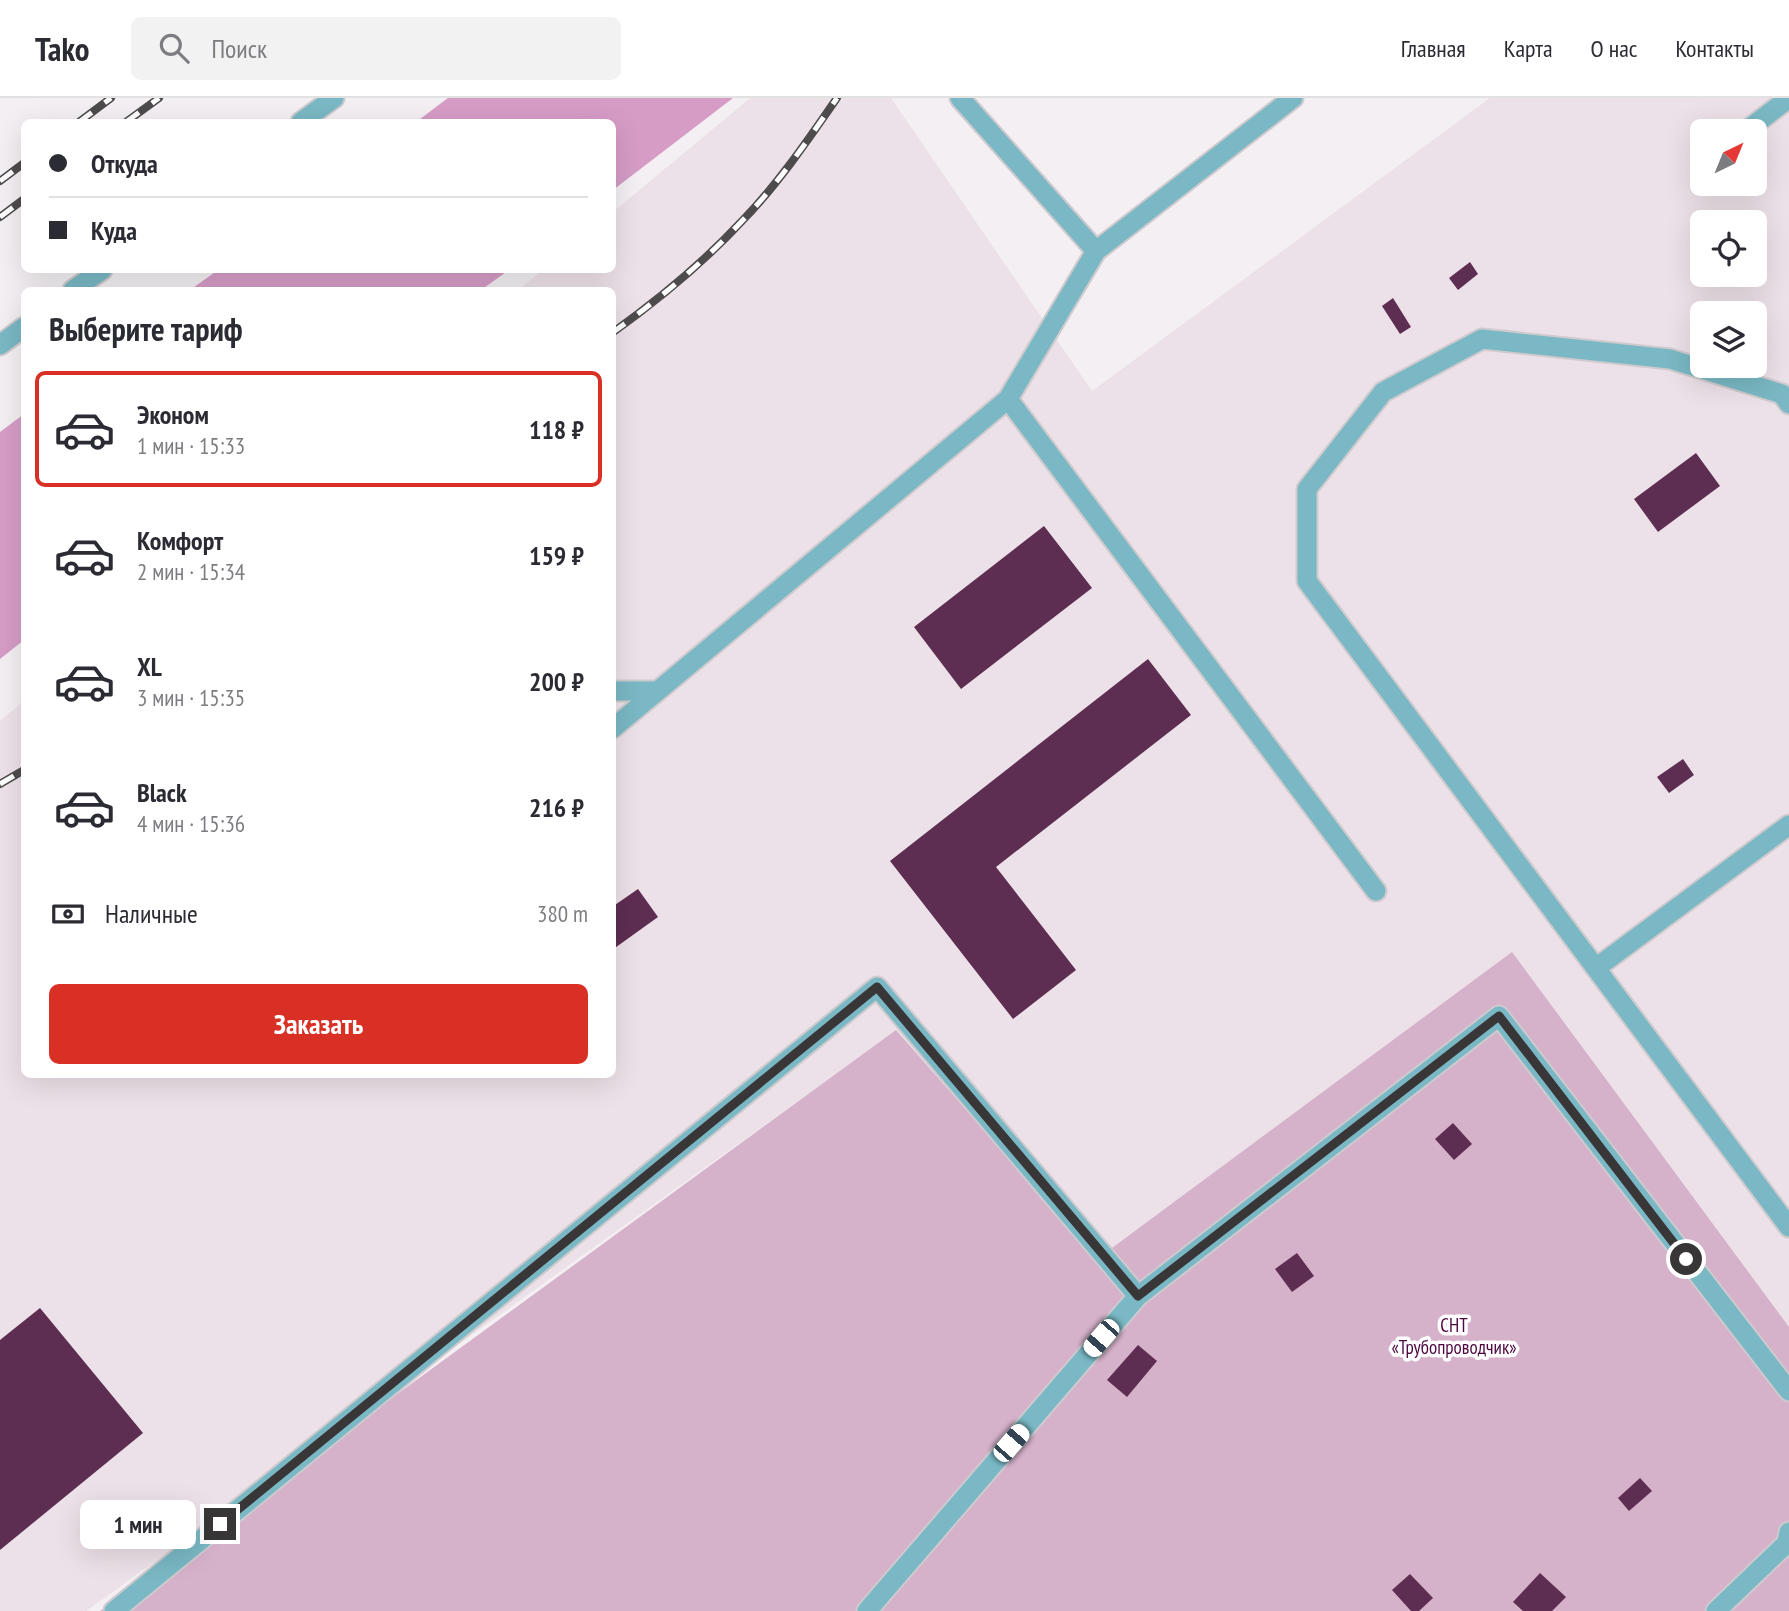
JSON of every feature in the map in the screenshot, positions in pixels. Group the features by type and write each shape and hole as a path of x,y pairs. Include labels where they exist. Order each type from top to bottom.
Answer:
{"street":[{"path":"305,119 334,98"},
{"path":"960,98 1096,251"},
{"path":"616,726 1008,400 1096,251 1293,98"},
{"path":"1762,119 1789,98"},
{"path":"78,287 98,273"},
{"path":"0,345 21,329"},
{"path":"1789,404 1782,394 1670,359 1482,339 1383,392 1307,489 1307,581 1789,1227"},
{"path":"1008,400 1376,891"},
{"path":"616,691 657,691"},
{"path":"1596,968 1789,825"},
{"path":"114,1611 877,987 1138,1296"},
{"path":"867,1611 1138,1296 1499,1016 1789,1391"},
{"path":"1716,1611 1787,1543 1789,1532"}],"shaded area":[{"path":"448,98 733,98 616,188 616,119 420,119"},
{"path":"750,98 891,98 1092,391 1490,98 1789,98 1789,1327 1512,953 1097,1259 896,1031 86,1611 0,1611 0,721 21,704 21,1078 616,1078 616,287 522,287 539,273 616,273 616,210"},
{"path":"214,273 505,273 485,287 194,287"},
{"path":"21,416 21,642 0,659 0,432"}],"green space":[{"name":"СНТ «Трубопроводчик»","path":"1512,952 1789,1327 1789,1611 100,1611 896,1030 1097,1259"}],"building":[{"path":"1470,262 1478,274 1458,290 1449,278"},
{"path":"1393,298 1411,327 1400,334 1382,306"},
{"path":"1696,453 1720,486 1658,532 1634,499"},
{"path":"1044,526 1092,588 961,689 914,627"},
{"path":"1148,659 1191,715 996,867 1076,970 1013,1019 890,861"},
{"path":"1683,759 1694,775 1669,793 1657,777"},
{"path":"638,889 658,917 616,947 616,904"},
{"path":"1453,1123 1472,1144 1454,1160 1435,1139"},
{"path":"1297,1253 1314,1276 1292,1292 1275,1269"},
{"path":"40,1308 143,1433 0,1550 0,1340"},
{"path":"1138,1345 1157,1361 1127,1397 1107,1380"},
{"path":"1640,1478 1652,1491 1629,1511 1618,1498"},
{"path":"1540,1573 1566,1597 1552,1611 1523,1611 1513,1602"},
{"path":"1410,1574 1433,1598 1419,1611 1411,1611 1392,1590"}],"railway":[{"path":"83,119 111,98"},
{"path":"130,119 159,98"},
{"path":"616,330 680,280 742,221 804,146 837,98"},
{"path":"0,181 21,165"},
{"path":"0,217 21,201"},
{"path":"0,784 21,772"}],"route":[{"path":"220,1524 877,987 1138,1296 1499,1016 1686,1259"}]}
